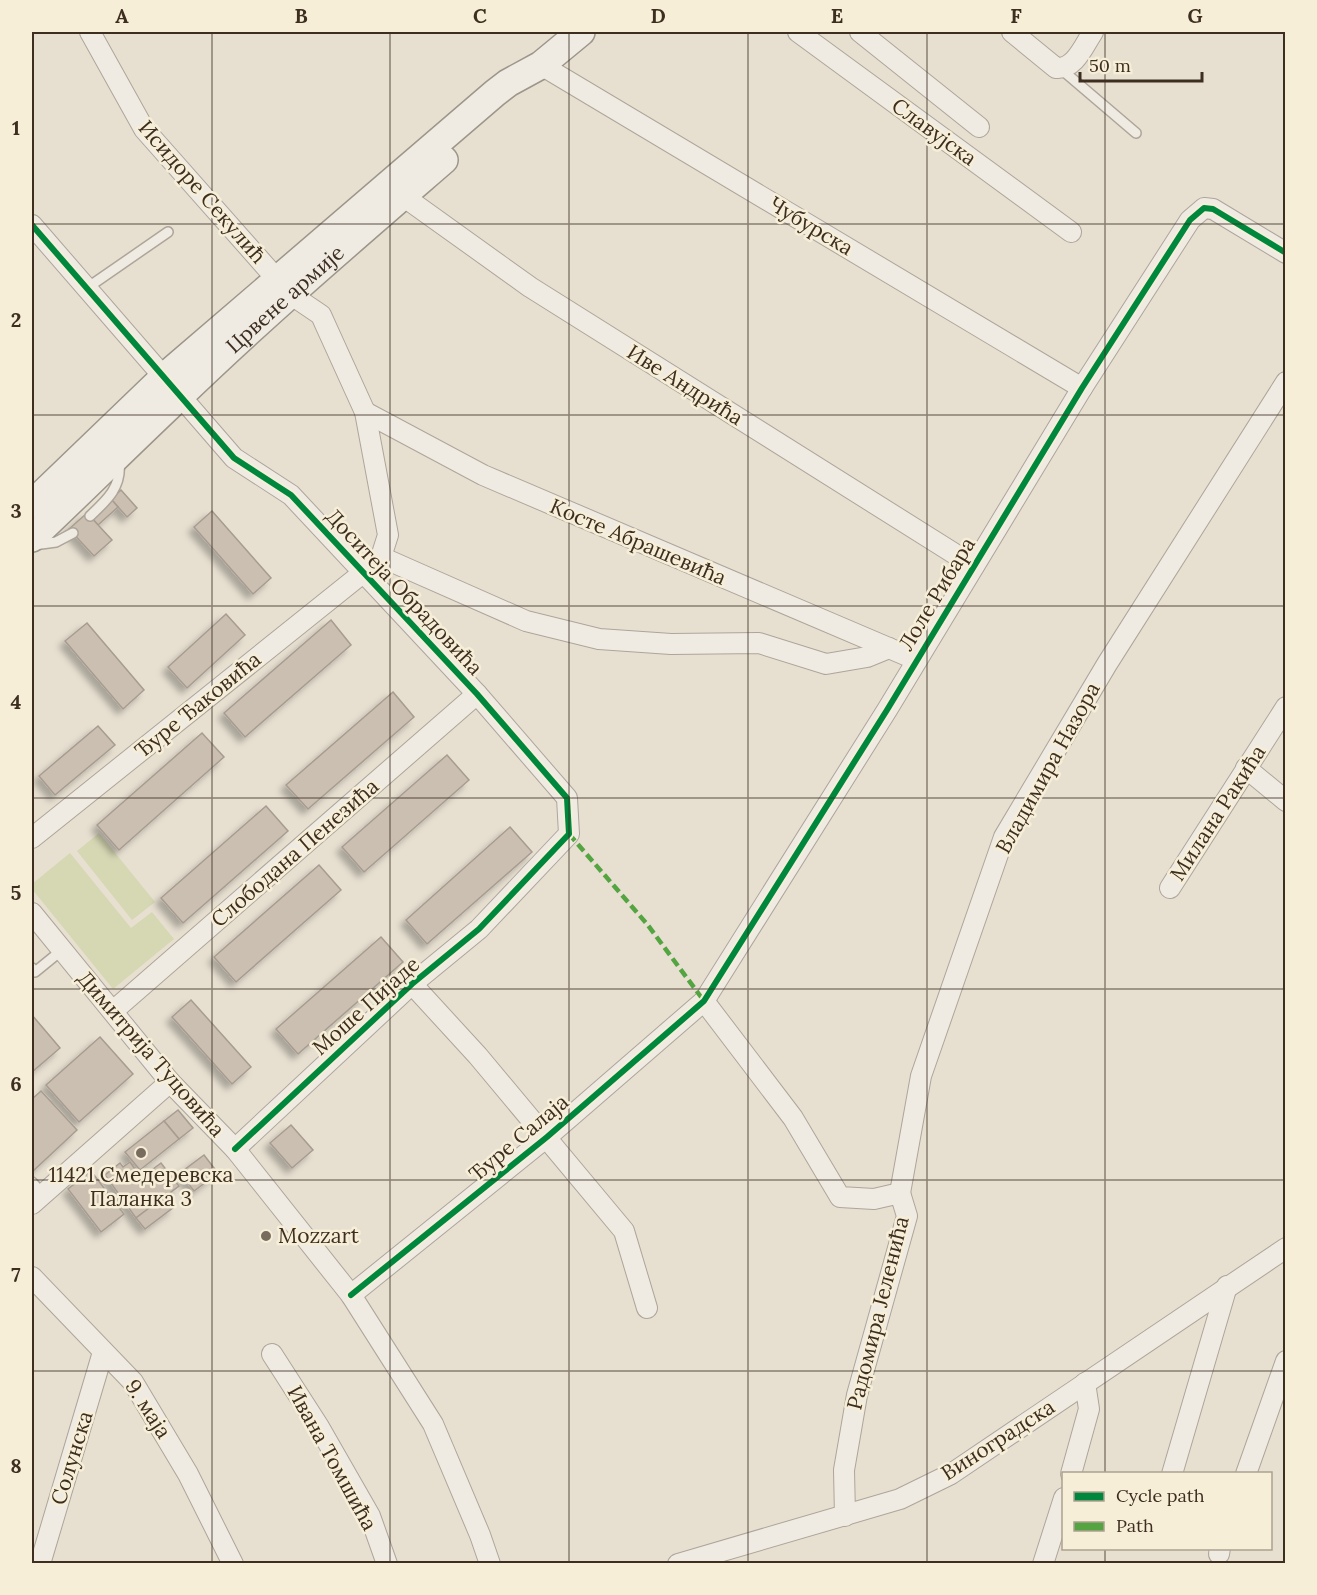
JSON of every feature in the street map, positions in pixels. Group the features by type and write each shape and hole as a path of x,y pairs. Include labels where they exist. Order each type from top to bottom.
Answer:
{"main road":[{"name":"Црвене армије","path":"32,504 172,387 495,93 541,65 581,32"},
{"name":"Црвене армије","path":"284,286 403,196 508,106 520,94 541,65"},
{"name":"Црвене армије","path":"32,538 118,458 172,387"}],"street":[{"name":"Исидоре Секулић","path":"90,32 144,129 284,286"},
{"name":"Славујска","path":"798,32 1071,232"},
{"path":"860,32 979,127"},
{"path":"1012,32 1058,68 1071,65 1093,32"},
{"name":"Чубурска","path":"541,65 1082,388"},
{"name":"Иве Андрића","path":"403,196 530,287 974,566"},
{"name":"Лоле Рибара","path":"704,1001 917,660 1082,388 1190,220 1204,208 1213,208 1286,254"},
{"name":"Доситеја Обрадовића","path":"33,229 234,458 291,495 477,694 567,798 569,834"},
{"path":"284,286 321,315 365,412 388,535 381,557 364,572"},
{"name":"Владимира Назора","path":"900,1194 921,1076 1004,837 1114,654 1286,382"},
{"name":"Косте Абрашевића","path":"365,412 483,475 917,660"},
{"name":"Доситеја Обрадовића","path":"381,557 526,621 599,639 671,644 759,643 826,664 867,657 889,648"},
{"name":"Ђуре Ђаковића","path":"32,838 364,572"},
{"name":"Слободана Пенезића","path":"113,1011 477,694"},
{"name":"Милана Ракића","path":"1170,888 1286,707"},
{"path":"1246,768 1286,801"},
{"name":"Моше Пијаде","path":"235,1149 412,984 479,929 569,834"},
{"name":"Димитрија Туцовића","path":"32,913 171,1082 235,1149 351,1295 433,1424 490,1563"},
{"path":"412,984 478,1056 624,1231 647,1308"},
{"name":"Радомира Јеленића","path":"704,1001 793,1118 840,1197 874,1199 900,1194 907,1216 857,1395 844,1470 845,1516"},
{"name":"Ђуре Салаја","path":"351,1295 547,1137 704,1001"},
{"path":"35,1194 171,1082"},
{"name":"Виноградска","path":"678,1563 900,1499 951,1474 1286,1248"},
{"name":"9. маја","path":"32,1276 133,1382 188,1474 233,1563"},
{"path":"1172,1472 1227,1286"},
{"name":"Солунска","path":"40,1563 104,1352"},
{"name":"Ивана Томшића","path":"272,1354 319,1427 370,1516 387,1563"},
{"path":"1246,1472 1286,1361"},
{"path":"1071,1472 1089,1409 1085,1383"},
{"path":"1043,1563 1062,1504"}],"lane":[{"path":"1058,68 1136,133"},
{"path":"87,288 168,232"},
{"path":"90,516 114,492 118,478 118,458"},
{"path":"32,544 56,542 73,533"},
{"path":"32,969 35,972 62,950"}],"green space":[{"path":"99,833 155,902 132,920 77,851"},
{"path":"70,853 131,928 152,912 174,939 113,989 32,889 32,884"}],"building":[{"path":"121,490 137,508 127,517 111,499"},
{"path":"111,499 118,507 98,525 91,517"},
{"path":"212,511 271,578 253,594 194,527"},
{"path":"87,513 112,540 94,556 69,529"},
{"path":"226,614 245,635 187,688 168,667"},
{"path":"331,620 351,645 245,737 224,713"},
{"path":"87,623 144,690 123,709 65,641"},
{"path":"393,692 414,717 308,809 286,785"},
{"path":"98,726 115,745 55,795 39,776"},
{"path":"202,733 224,757 119,850 97,825"},
{"path":"447,755 469,780 364,872 342,847"},
{"path":"266,806 288,831 183,923 161,898"},
{"path":"510,827 532,852 427,944 406,920"},
{"path":"319,865 341,890 236,982 214,957"},
{"path":"381,937 403,962 298,1054 276,1029"},
{"path":"191,1000 251,1067 232,1084 172,1017"},
{"path":"32,1015 60,1048 32,1072"},
{"path":"100,1037 133,1074 79,1122 46,1085"},
{"path":"41,1091 77,1130 32,1172 32,1099"},
{"path":"178,1110 193,1128 179,1139 164,1121"},
{"path":"164,1121 179,1139 140,1170 125,1152"},
{"path":"291,1125 313,1150 292,1168 270,1143"},
{"path":"204,1155 218,1173 194,1191 180,1173"},
{"path":"130,1162 141,1178 161,1163 179,1186 136,1218 105,1175 120,1163 123,1167"},
{"path":"91,1171 124,1214 101,1232 68,1189"},
{"path":"165,1196 174,1207 145,1229 136,1218"}],"marked path":[{"path":"569,834 647,924 704,1001"}],"cycle path":[{"path":"351,1295 547,1137 704,1001 887,710 1082,388 1190,220 1204,208 1213,209 1286,253"},
{"path":"32,225 234,458 291,495 477,694 567,798 569,834 479,929 412,984 235,1149"}],"place":[{"name":"11421 Смедеревска Паланка 3","path":"141,1153"},
{"name":"Mozzart","path":"266,1236"}]}
